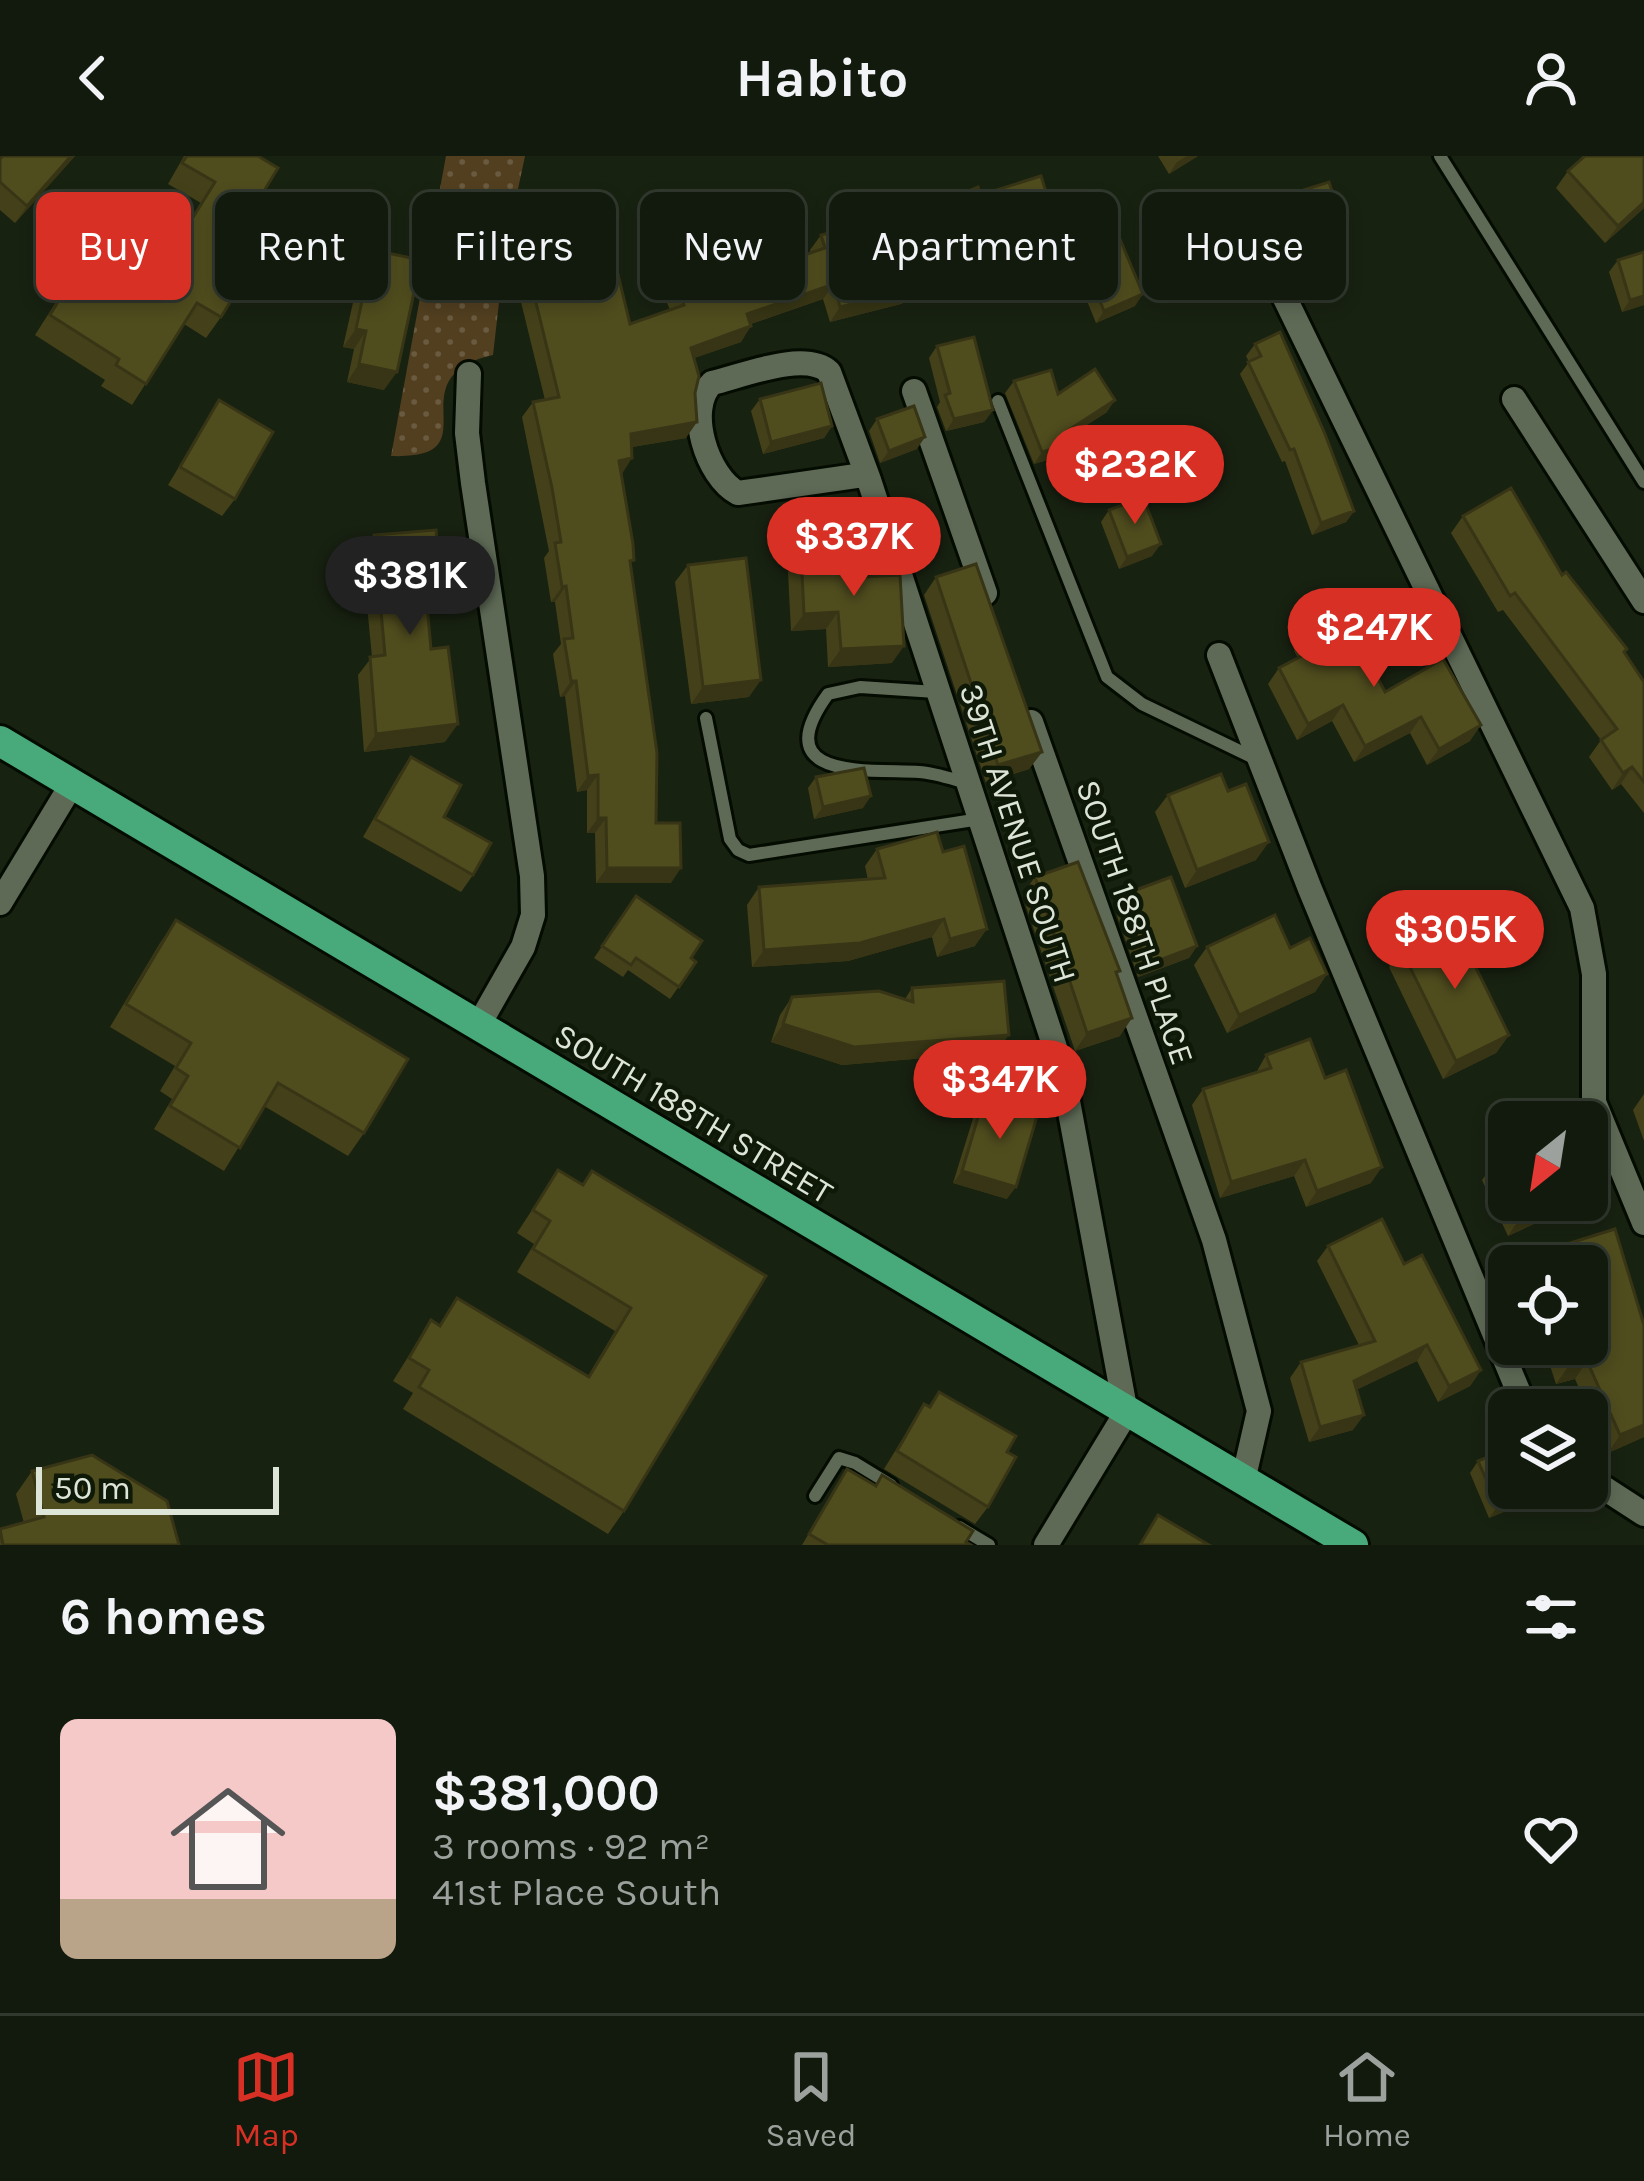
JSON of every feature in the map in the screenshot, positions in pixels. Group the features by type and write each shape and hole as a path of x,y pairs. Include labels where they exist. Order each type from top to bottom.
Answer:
{"main road":[{"name":"SOUTH 188TH STREET","path":"0,740 1353,1545"}],"street":[{"path":"1286,300 1582,908 1594,974 1594,1102 1644,1223"},
{"name":"39TH AVENUE SOUTH","path":"868,480 863,476 738,493 727,487 708,461 700,400 704,391 712,383 794,363 822,365 829,372 868,480 1062,1069 1126,1413"},
{"path":"469,374 467,433 532,876 533,915 516,961 478,1026"},
{"path":"914,392 993,615"},
{"path":"1514,399 1644,601"},
{"path":"1219,655 1517,1389"},
{"name":"SOUTH 188TH PLACE","path":"1024,704 1214,1240 1259,1411 1243,1481"},
{"path":"0,903 73,784"},
{"path":"1046,1545 1126,1413"},
{"path":"1608,1491 1644,1514"}],"lane":[{"path":"1440,156 1644,482"},
{"path":"998,401 1107,677 1142,704 1261,762"},
{"path":"938,692 860,687 828,694 813,716 808,738 816,754 841,770 922,772 968,784"},
{"path":"706,718 730,839 749,856 980,818"},
{"path":"815,1496 839,1458 913,1498"},
{"path":"951,1522 989,1545"}],"shaded area":[{"path":"446,156 525,156 517,192 439,192"},
{"path":"420,300 499,300 493,355 464,366 449,381 437,445 422,454 391,456"}],"building":[{"path":"71,156 27,206 0,182 0,159"},
{"path":"187,156 258,156 278,168 263,192 215,192 215,300 232,300 221,317 197,303 146,384 116,365 119,359 50,315 59,300 191,300 191,220 215,182 182,163"},
{"path":"1585,156 1644,156 1644,202 1618,226 1568,171"},
{"path":"1041,176 1046,192 990,192"},
{"path":"1329,182 1332,192 1297,192"},
{"path":"829,233 829,286 805,294 805,255 825,248 821,235"},
{"path":"1118,235 1142,294 1104,311 1100,300 1118,300"},
{"path":"1644,252 1644,296 1630,300 1618,260"},
{"path":"388,253 412,258 412,300 397,372 359,364 366,331 356,329 362,300 388,300"},
{"path":"616,266 630,324 684,305 682,300 788,300 747,314 751,326 691,348 699,376 697,422 631,434 632,458 619,461 657,753 656,823 680,823 681,868 607,868 606,818 598,818 598,775 588,776 576,681 571,681 564,639 573,638 555,543 561,542 533,402 559,397 535,300 616,300"},
{"path":"838,300 868,300 840,307"},
{"path":"1280,332 1354,511 1321,523 1294,449 1290,450 1248,362 1261,356 1255,344"},
{"path":"974,337 993,410 954,419 937,346"},
{"path":"1095,369 1115,400 1069,430 1072,443 1042,452 1014,381 1051,370 1058,394"},
{"path":"821,383 832,426 771,442 760,399"},
{"path":"219,400 273,432 235,499 180,467"},
{"path":"914,406 925,437 889,451 877,419"},
{"path":"1511,488 1562,575 1566,572 1627,649 1624,652 1644,682 1644,782 1632,767 1623,773 1601,740 1617,729 1515,593 1510,596 1463,516"},
{"path":"1143,497 1161,544 1127,557 1109,510"},
{"path":"436,530 442,592 426,594 431,649 448,647 458,724 376,734 370,657 385,655 374,535"},
{"path":"862,551 863,577 900,575 904,646 841,649 838,612 804,614 801,554"},
{"path":"746,558 761,680 703,687 688,565"},
{"path":"976,564 1042,752 998,765 936,577"},
{"path":"1344,614 1385,692 1443,659 1481,725 1439,749 1421,717 1365,746 1343,705 1308,724 1279,668 1313,650 1305,635"},
{"path":"411,757 461,785 444,817 491,843 473,875 375,819"},
{"path":"864,768 871,796 823,807 816,777"},
{"path":"1221,774 1228,791 1246,784 1269,842 1197,870 1168,795"},
{"path":"937,832 943,852 964,846 987,929 950,939 944,919 860,943 764,950 759,887 885,878 877,849"},
{"path":"1078,862 1120,971 1116,972 1132,1018 1087,1033 1035,877"},
{"path":"1171,877 1197,946 1147,965 1122,895"},
{"path":"636,896 702,941 691,958 696,962 679,987 636,958 631,965 602,946"},
{"path":"1275,915 1290,948 1310,938 1327,974 1239,1015 1207,947"},
{"path":"176,920 408,1059 364,1133 278,1083 240,1148 170,1106 188,1076 176,1068 191,1043 126,1004"},
{"path":"1454,923 1509,1035 1456,1061 1401,949"},
{"path":"1004,981 1009,1035 854,1047 783,1024 792,997 879,991 913,1002 912,988"},
{"path":"1310,1039 1325,1078 1346,1070 1382,1167 1317,1191 1305,1160 1231,1182 1203,1089 1271,1068 1266,1055"},
{"path":"984,1097 1038,1113 1016,1187 962,1171"},
{"path":"558,1170 583,1185 592,1171 766,1276 624,1511 419,1387 429,1370 409,1358 431,1320 440,1326 457,1298 589,1377 631,1308 533,1249 550,1221 533,1210"},
{"path":"1382,1219 1404,1264 1422,1255 1481,1370 1449,1386 1427,1345 1354,1381 1364,1415 1320,1427 1301,1362 1375,1341 1328,1246"},
{"path":"1615,1229 1644,1325 1644,1425 1620,1435 1608,1408 1608,1389 1599,1389 1589,1365 1608,1365 1608,1245 1564,1245"},
{"path":"939,1392 1016,1436 1007,1452 1016,1457 988,1507 897,1451 924,1404 930,1407"},
{"path":"92,1455 167,1501 179,1545 3,1545 0,1529 44,1517 32,1471"},
{"path":"1488,1457 1488,1484 1478,1461"},
{"path":"847,1469 876,1486 882,1475 973,1531 966,1542 971,1545 828,1545 809,1534"},
{"path":"1158,1515 1209,1545 1140,1545"}]}
